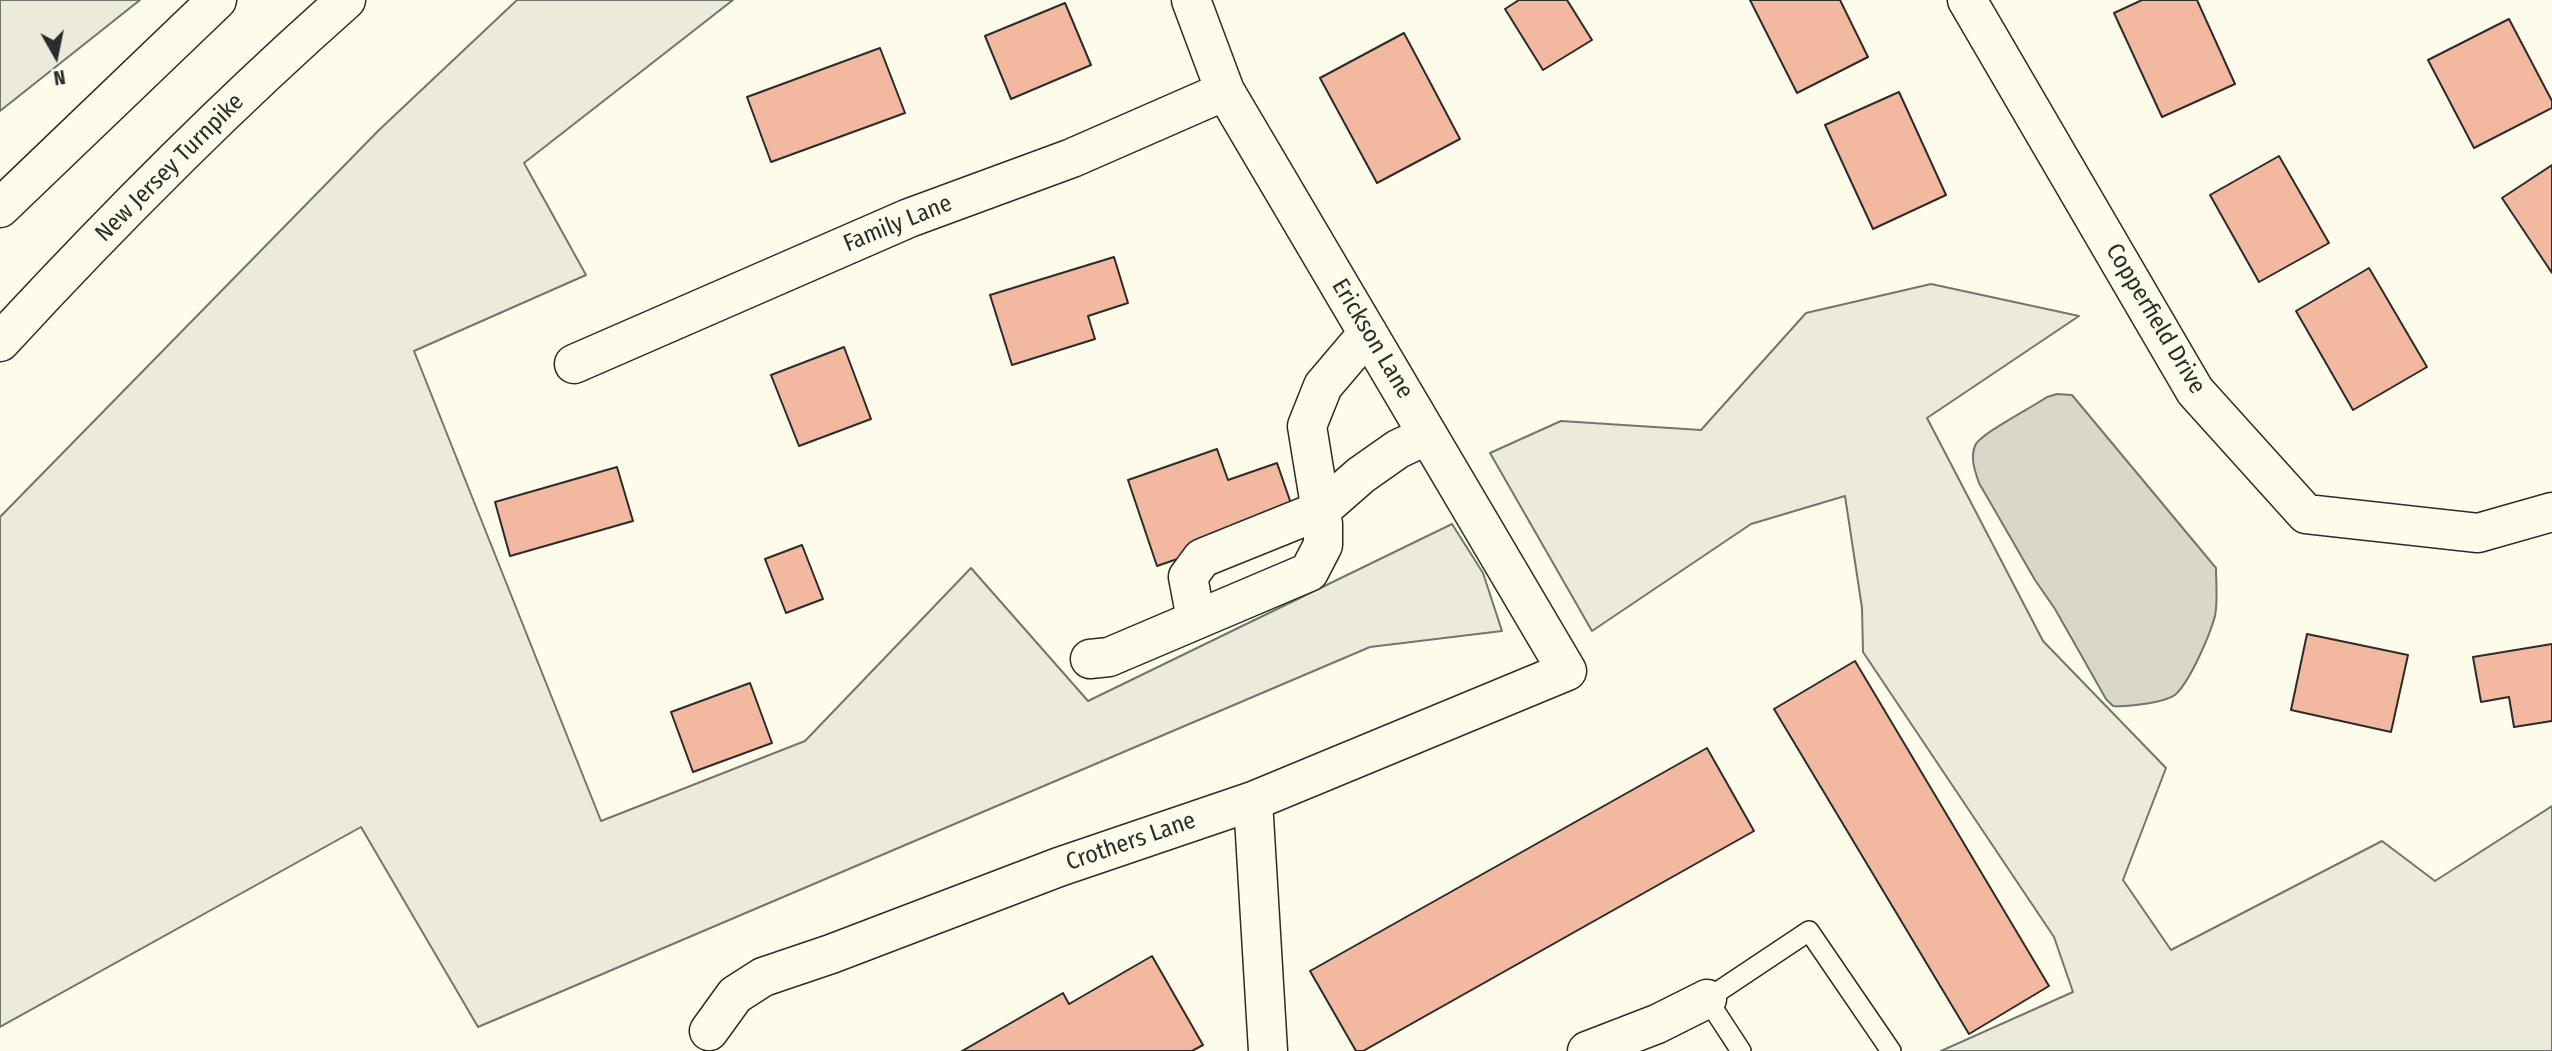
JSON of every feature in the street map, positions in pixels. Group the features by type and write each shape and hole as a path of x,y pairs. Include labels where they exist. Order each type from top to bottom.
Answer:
{"main road":[{"path":"0,208 217,0"},
{"name":"New Jersey Turnpike","path":"0,342 262,75 346,0"},
{"name":"Erickson Lane","path":"1191,0 1226,91 1567,671"},
{"name":"Copperfield Drive","path":"1966,0 2195,391 2306,514 2478,533 2552,512"},
{"name":"Family Lane","path":"574,364 909,218 1072,158 1226,91"},
{"path":"1090,659 1109,657 1309,572 1322,545 1321,510 1307,426 1323,386 1368,333"},
{"path":"1196,619 1188,577 1202,558 1321,510 1361,475 1398,449 1428,435"},
{"name":"Crothers Lane","path":"709,1031 735,995 764,977 1059,867 1252,801 1567,671"},
{"path":"1252,801 1268,1051"},
{"path":"1587,1051 1657,1024 1707,999"}],"lane":[{"path":"1741,1051 1707,999 1809,931 1891,1051"}],"shaded area":[{"path":"0,0 140,0 0,111"},
{"path":"517,0 733,0 524,163 586,275 414,351 601,821 805,741 971,568 1088,701 1452,524 1483,573 1502,631 1370,647 478,1027 361,827 0,1027 0,517 379,130"},
{"path":"1931,284 2079,316 1927,418 2043,641 2166,768 2123,880 2171,950 2382,841 2435,881 2552,806 2552,1051 1941,1051 2073,992 2054,937 1863,652 1862,608 1845,496 1751,524 1592,631 1490,453 1561,421 1701,430 1806,313"},
{"path":"2057,394 2072,395 2216,568 2216,610 2209,634 2181,688 2164,700 2113,706 2106,699 1979,483 1973,455 1979,441 2007,421 2047,397"}],"building":[{"path":"1519,0 1567,0 1592,40 1543,70 1505,9"},
{"path":"1750,0 1840,0 1868,57 1797,93"},
{"path":"2142,0 2197,0 2235,84 2162,117 2114,13"},
{"path":"1065,3 1091,65 1011,99 985,36"},
{"path":"2509,19 2552,101 2552,108 2474,148 2428,60"},
{"path":"1404,33 1460,139 1377,183 1320,78"},
{"path":"880,48 905,113 771,162 747,97"},
{"path":"1899,92 1946,195 1873,229 1825,125"},
{"path":"2279,156 2329,243 2259,282 2210,195"},
{"path":"2552,165 2552,273 2502,198"},
{"path":"1114,257 1128,303 1088,316 1095,339 1012,365 990,295"},
{"path":"2369,268 2427,367 2353,410 2296,311"},
{"path":"844,347 871,419 799,446 771,375"},
{"path":"1217,449 1228,480 1277,463 1296,518 1157,566 1128,480"},
{"path":"617,467 633,521 510,556 495,502"},
{"path":"802,545 823,599 786,613 765,559"},
{"path":"2307,634 2408,655 2391,732 2291,710"},
{"path":"2552,644 2552,721 2514,727 2509,697 2481,702 2473,657"},
{"path":"1855,661 2049,986 1969,1034 1774,709"},
{"path":"750,683 772,743 693,772 671,712"},
{"path":"1707,748 1754,831 1363,1051 1356,1051 1310,971"},
{"path":"1152,956 1203,1045 1192,1051 962,1051 1063,993 1069,1004"}]}
